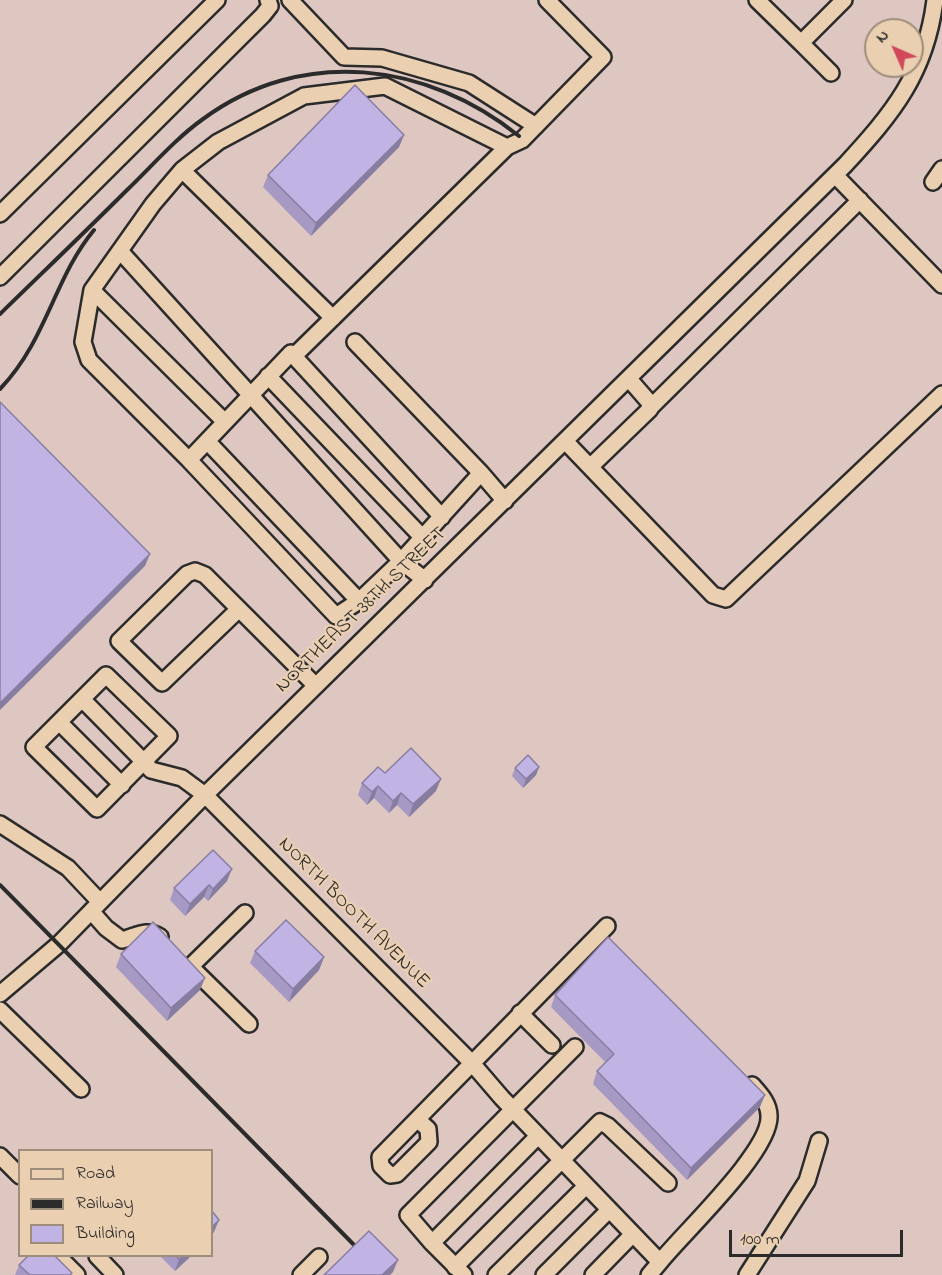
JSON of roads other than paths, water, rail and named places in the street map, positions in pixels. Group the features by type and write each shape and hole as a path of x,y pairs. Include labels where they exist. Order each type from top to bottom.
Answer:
{"street":[{"path":"0,214 217,0"},
{"path":"0,277 263,15 270,6 268,0"},
{"path":"290,0 344,57 382,58 469,83 536,126"},
{"path":"294,356 507,147 522,140 603,57 547,0"},
{"path":"758,0 831,74"},
{"path":"801,43 844,0"},
{"name":"NORTHEAST 38TH STREET","path":"0,994 59,944 205,795 840,170 886,121 911,82 932,22 934,0"},
{"path":"481,473 401,561 359,602 336,616 189,460 89,360 83,342 92,290 153,204 182,170 218,142 304,96 385,86 507,147"},
{"path":"182,170 333,318"},
{"path":"840,170 860,200 942,285"},
{"path":"590,467 860,200"},
{"path":"120,251 401,561 425,580"},
{"path":"92,290 225,422"},
{"path":"355,342 505,501"},
{"path":"189,460 291,353 442,517"},
{"path":"268,376 423,538"},
{"path":"629,379 650,402 651,408"},
{"path":"565,441 713,595 726,599 942,394"},
{"path":"207,441 359,602"},
{"path":"239,609 162,683 119,641 187,574 195,571 205,575 239,609 316,686"},
{"path":"106,675 169,736 97,809 34,747 82,699 106,675"},
{"name":"NORTH BOOTH AVENUE","path":"82,699 151,770 182,778 205,795 471,1062 512,1109 633,1234 655,1270"},
{"path":"59,722 122,785"},
{"path":"0,824 68,868 95,906 105,928 122,940 144,932 152,932 249,1024"},
{"path":"183,959 244,913"},
{"path":"418,1120 471,1062 607,926"},
{"path":"0,1010 81,1089"},
{"path":"520,1013 552,1044"},
{"path":"575,1047 408,1215 460,1271 561,1160 600,1122 608,1126 668,1183"},
{"path":"655,1270 739,1173 758,1149 768,1129 770,1118 767,1104 742,1075"},
{"path":"432,1243 538,1136"},
{"path":"747,1275 807,1181 819,1141"},
{"path":"0,1156 18,1174"},
{"path":"496,1275 586,1186"},
{"path":"544,1275 609,1210"},
{"path":"593,1275 633,1234"},
{"path":"59,1257 76,1275"},
{"path":"98,1257 116,1275"},
{"path":"301,1275 319,1257"}],"railway":[{"path":"0,314 183,135 203,119 241,96 281,80 322,73 364,72 405,79 445,92 483,111 519,136"},
{"path":"0,389 29,350 69,268 94,230"},
{"path":"0,885 358,1249"}]}
